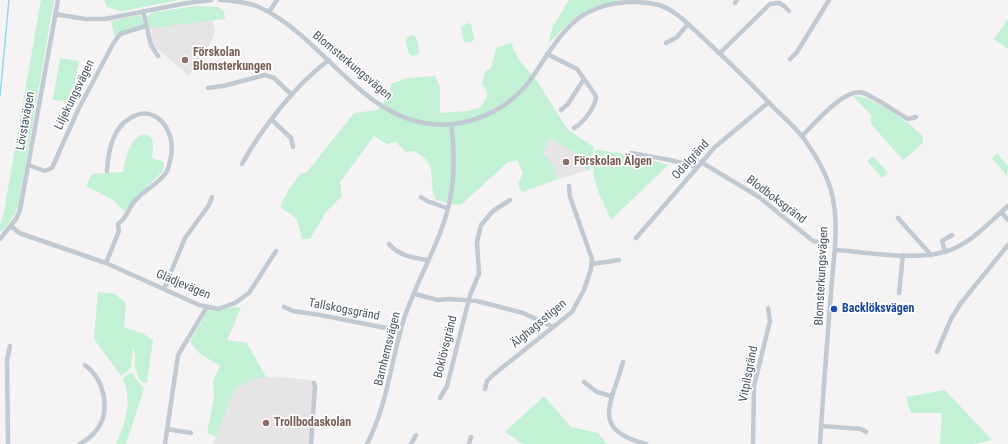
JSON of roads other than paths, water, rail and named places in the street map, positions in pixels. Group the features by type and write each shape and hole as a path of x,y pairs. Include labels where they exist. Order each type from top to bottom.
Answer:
{"street":[{"name":"Lövstavägen","path":"0,239 11,226 20,210 54,14 58,0"},
{"path":"54,14 99,19 143,12 187,2 210,0"},
{"name":"Blomsterkungsvägen","path":"220,0 258,6 269,12 279,18 380,104 419,121 430,124 451,124 476,119 489,114 512,101 530,81 547,54 566,30 592,10 612,4 633,1 662,3 720,53 802,136 816,157 830,186 836,215 835,250 820,444"},
{"path":"269,12 277,0"},
{"path":"790,59 797,52 829,0"},
{"path":"720,53 770,4 779,3 789,11"},
{"path":"143,12 151,46 158,56"},
{"path":"666,42 680,34 688,24"},
{"name":"Liljekungsvägen","path":"28,166 45,171 52,168 78,110 113,44 120,34 146,26"},
{"path":"547,54 577,69 593,90 596,98 581,124 574,128"},
{"path":"242,164 249,151 292,95 307,79 329,60"},
{"path":"208,88 223,86 263,75 274,78 292,95"},
{"path":"561,110 568,104 584,79"},
{"path":"802,136 842,98 854,92 864,93 908,120 916,118"},
{"name":"Odalgränd","path":"636,238 715,147 769,102"},
{"path":"106,263 119,231 118,224 124,220 134,202 166,173 170,163 172,138 161,119 144,114 129,118 118,130 111,144 108,153 107,170"},
{"path":"272,120 291,138 293,147"},
{"name":"Barnhemsvägen","path":"367,444 379,419 386,397 401,331 447,208 453,175 451,124"},
{"path":"631,153 670,160 697,167"},
{"name":"Blodboksgränd","path":"701,162 759,197 812,241 818,242"},
{"name":"Älghagsstigen","path":"485,389 487,381 493,375 565,318 577,305 584,290 592,264 587,241 570,197 569,186"},
{"path":"164,289 185,238 209,205 212,197"},
{"path":"421,197 427,201 447,208"},
{"name":"Boklövsgränd","path":"440,398 447,386 469,299 479,274 477,242 481,225 493,211 510,200"},
{"path":"835,250 903,255 931,255 945,252 962,244 1008,206"},
{"path":"1001,212 1008,220"},
{"path":"898,218 931,255"},
{"name":"Glädjevägen","path":"11,226 19,233 106,263 207,308 226,307 241,300 249,292 276,251"},
{"path":"945,252 942,241 952,235"},
{"path":"389,244 394,250 401,253 428,260"},
{"path":"937,352 951,319 961,303 1008,245"},
{"path":"899,293 903,255"},
{"path":"592,264 619,260"},
{"path":"415,294 438,300 469,299 523,314 553,327"},
{"path":"166,444 178,355 207,308"},
{"name":"Tallskogsgränd","path":"284,308 293,311 320,314 401,331"},
{"name":"Vitpilsgränd","path":"753,444 753,400 770,321 768,308"},
{"path":"8,444 7,360 10,346"},
{"path":"623,362 611,396 609,409 610,424 615,432 622,436 646,444"},
{"path":"80,444 98,427 104,408 102,387 86,365"},
{"path":"584,382 597,392 611,396"},
{"path":"311,444 315,399 314,383"},
{"path":"821,426 862,429 866,432"},
{"path":"167,429 191,433"},
{"path":"411,444 416,435"},
{"path":"469,444 471,437"}],"waterway":[{"path":"0,96 9,0"}],"place":[{"name":"Förskolan Blomsterkungen","path":"185,60"},
{"name":"Förskolan Älgen","path":"566,162"},
{"name":"Backlöksvägen","path":"834,309"},
{"name":"Trollbodaskolan","path":"266,423"}]}
